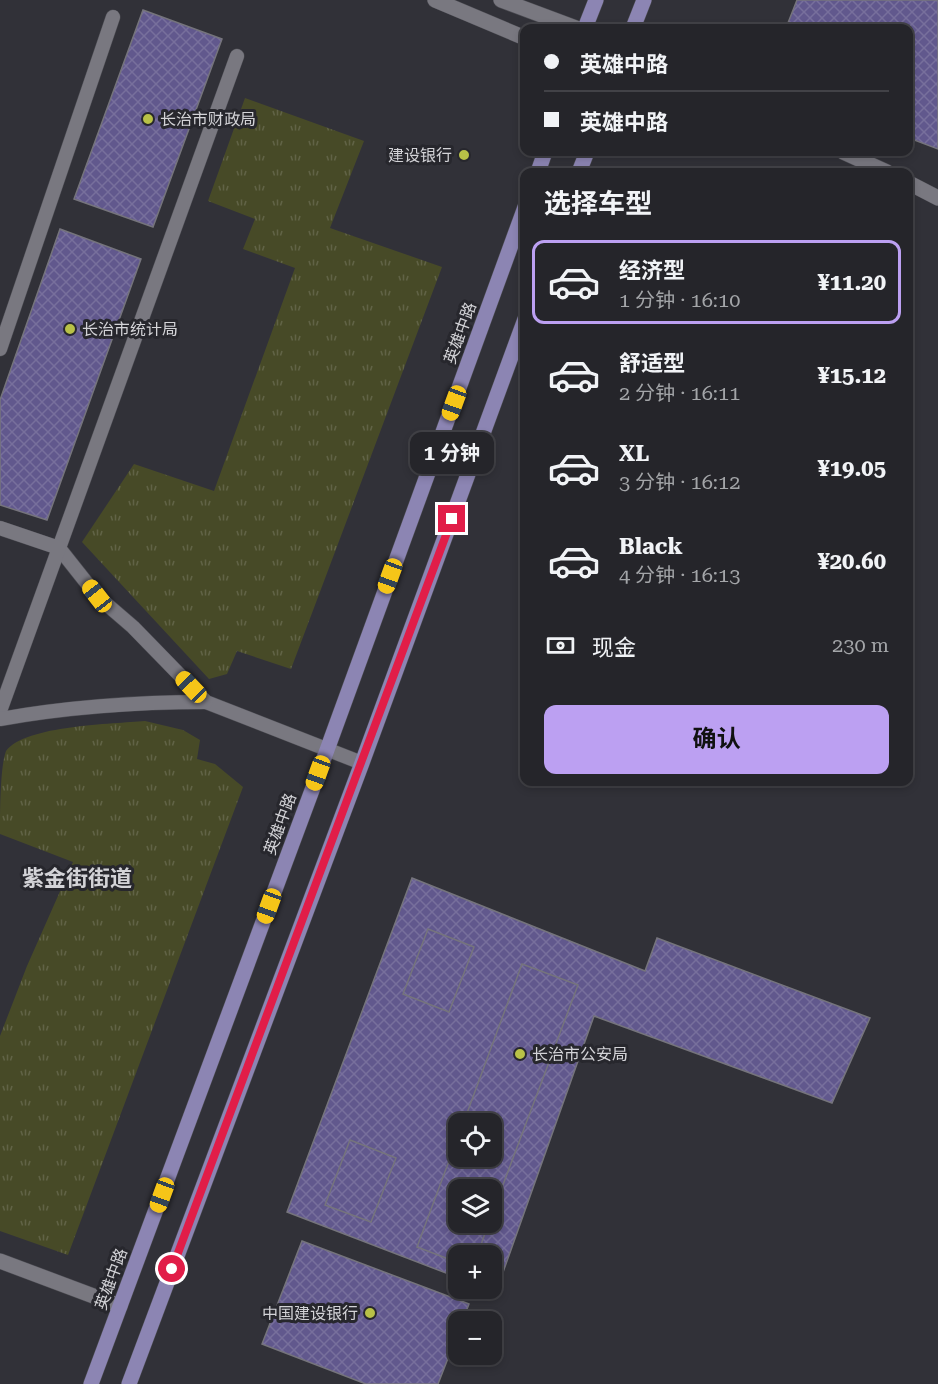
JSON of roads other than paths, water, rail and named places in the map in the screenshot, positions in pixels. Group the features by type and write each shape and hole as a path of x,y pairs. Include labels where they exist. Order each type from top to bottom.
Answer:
{"main road":[{"path":"587,24 596,0"},
{"path":"635,24 644,0"},
{"name":"英雄中路","path":"91,1384 327,750 520,221"},
{"path":"129,1384 520,334"}],"street":[{"path":"435,0 520,36"},
{"path":"501,0 565,24"},
{"path":"852,156 878,168"},
{"path":"913,185 938,198"},
{"path":"0,1261 120,1306"}],"lane":[{"path":"0,349 113,17"},
{"path":"0,711 237,56"},
{"path":"0,528 59,548 97,596 133,627 206,702"},
{"path":"0,719 45,711 146,702 206,702 362,763"}],"place":[{"name":"长治市财政局","path":"148,119"},
{"name":"建设银行","path":"464,155"},
{"name":"长治市统计局","path":"70,329"},
{"name":"长治市公安局","path":"520,1054"},
{"name":"中国建设银行","path":"370,1313"}],"district":[{"name":"紫金街街道","path":"77,878"}]}
